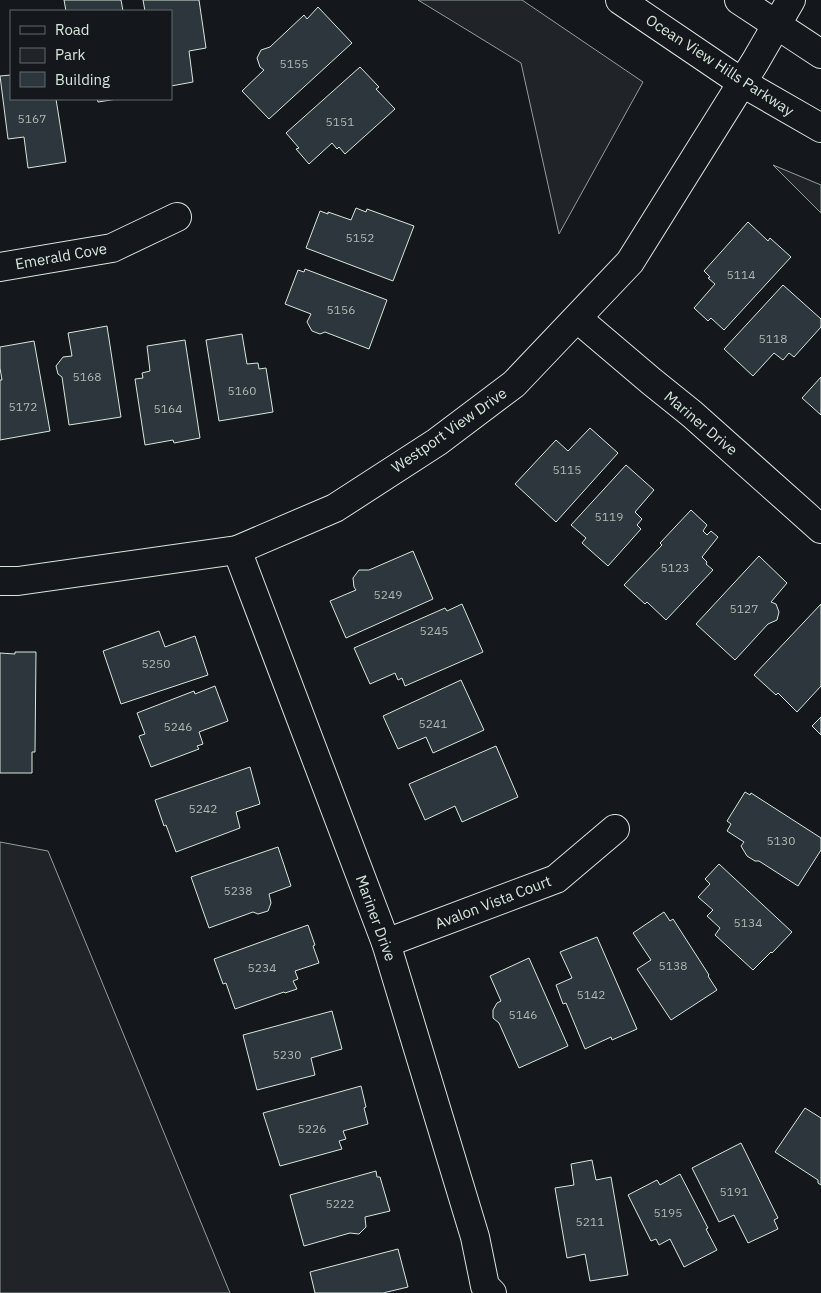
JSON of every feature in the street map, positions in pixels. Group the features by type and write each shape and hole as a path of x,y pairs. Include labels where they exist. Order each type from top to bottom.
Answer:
{"street":[{"name":"Ocean View Hills Parkway","path":"620,0 748,72 821,128"},
{"path":"740,0 821,54"},
{"name":"Westport View Drive","path":"0,581 18,581 237,550 335,508 437,442 514,384 630,262 778,25 791,0"},
{"name":"Emerald Cove","path":"0,267 112,248 177,218"},
{"name":"Mariner Drive","path":"578,318 692,414 821,529"},
{"name":"Mariner Drive","path":"237,550 386,942 476,1237 485,1286 492,1293"},
{"name":"Avalon Vista Court","path":"386,942 556,879 615,829"}],"green space":[{"path":"418,0 522,0 643,82 559,234 521,63"},
{"path":"773,165 821,185 821,213"},
{"path":"0,842 48,851 230,1293 0,1293"}],"building":[{"path":"64,0 121,0 123,10 66,10"},
{"path":"143,0 199,0 206,48 189,51 193,82 172,86 172,10 145,10"},
{"path":"318,7 352,43 269,119 242,91 264,70 260,67 257,58 261,50 270,47 304,15 307,19"},
{"path":"360,67 379,87 376,89 395,109 345,154 332,143 309,164 296,149 299,148 286,133"},
{"path":"10,75 10,100 56,100 66,162 28,168 24,137 8,139 0,76"},
{"path":"356,208 366,212 367,209 414,226 393,281 306,248 320,211 351,220"},
{"path":"748,222 768,241 770,238 791,257 724,330 711,318 708,321 694,308 715,284 704,271"},
{"path":"305,269 387,300 369,349 325,332 320,334 312,331 307,322 311,314 285,304 298,270 304,272"},
{"path":"783,285 821,319 821,327 794,357 789,353 783,360 774,353 753,376 724,349"},
{"path":"107,326 121,417 69,425 62,377 58,374 56,366 63,357 72,356 68,333"},
{"path":"242,334 247,364 258,363 259,369 266,368 273,412 219,421 206,340"},
{"path":"185,340 200,438 174,443 173,440 145,445 135,379 143,378 142,373 150,371 147,346"},
{"path":"34,341 50,431 0,440 0,380 2,380 0,347"},
{"path":"821,377 821,415 802,398"},
{"path":"590,428 618,453 556,522 515,484 556,440 568,451"},
{"path":"626,465 654,490 635,512 642,519 637,525 641,529 608,566 582,543 586,538 571,525"},
{"path":"691,510 707,525 703,531 707,535 711,531 718,537 702,557 713,570 666,620 647,602 645,604 624,585 662,545 660,543"},
{"path":"413,551 433,599 346,638 330,601 356,590 353,578 359,570 369,570"},
{"path":"759,556 787,583 771,602 776,604 779,612 777,620 768,624 735,660 696,624"},
{"path":"462,604 483,652 405,686 402,678 398,680 395,673 370,684 354,648 445,608 447,611"},
{"path":"821,604 821,686 797,712 778,693 776,695 754,675"},
{"path":"159,631 165,647 195,636 208,675 121,704 103,651"},
{"path":"15,652 36,652 35,752 32,752 32,773 0,773 0,653 15,654"},
{"path":"461,680 484,730 433,753 426,737 398,749 383,716"},
{"path":"215,686 228,721 199,732 203,744 197,746 199,749 151,767 139,736 145,734 137,713 194,691 195,694"},
{"path":"821,717 821,735 812,726"},
{"path":"496,746 518,797 462,822 455,806 425,820 409,784"},
{"path":"250,767 260,804 236,812 240,828 176,852 155,800"},
{"path":"745,792 750,795 751,793 821,838 821,850 798,886 759,861 755,861 747,856 741,846 744,842 727,831 731,824 727,821"},
{"path":"278,847 291,886 269,894 271,903 268,911 258,914 253,912 209,928 191,877"},
{"path":"719,864 792,932 753,970 715,935 720,928 707,916 713,910 698,897 710,884 705,879"},
{"path":"664,912 670,921 673,919 717,990 671,1020 637,969 651,960 633,933"},
{"path":"308,925 319,963 295,971 298,979 293,981 297,989 235,1009 226,983 223,984 214,959"},
{"path":"597,937 637,1029 612,1040 611,1037 585,1049 566,1003 563,1004 556,985 572,978 560,952"},
{"path":"529,958 568,1046 519,1068 499,1023 493,1018 493,1010 497,1003 501,1001 490,976"},
{"path":"332,1011 342,1049 311,1058 315,1075 257,1090 243,1035"},
{"path":"361,1086 368,1124 343,1131 346,1139 339,1141 342,1149 280,1166 263,1113"},
{"path":"805,1108 821,1118 821,1185 818,1183 818,1180 775,1152"},
{"path":"741,1143 778,1218 774,1220 778,1229 748,1243 734,1215 719,1222 692,1168"},
{"path":"592,1160 596,1180 611,1177 628,1275 590,1281 585,1254 567,1258 555,1188 574,1185 571,1164"},
{"path":"376,1171 377,1177 380,1177 390,1211 365,1217 366,1227 359,1234 350,1233 304,1246 290,1195"},
{"path":"680,1174 708,1228 706,1229 717,1250 684,1267 670,1239 659,1245 656,1239 651,1241 628,1195 657,1180 660,1185"},
{"path":"398,1249 408,1287 383,1293 315,1293 310,1272"}]}
